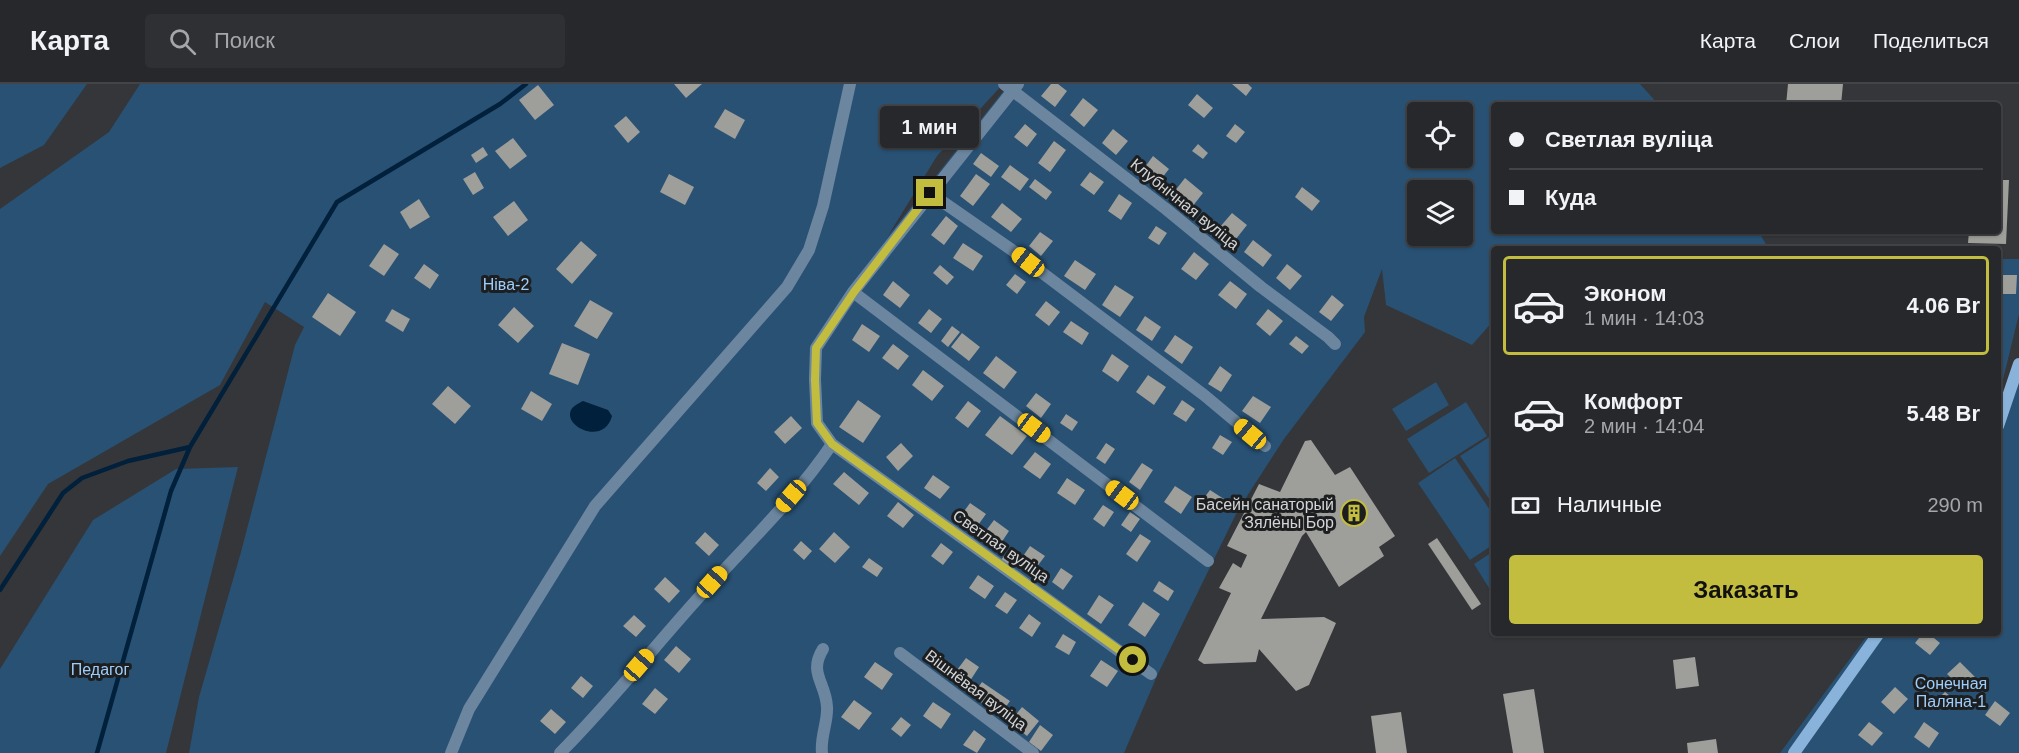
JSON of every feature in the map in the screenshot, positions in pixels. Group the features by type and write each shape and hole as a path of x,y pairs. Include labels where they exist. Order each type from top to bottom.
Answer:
{"street":[{"path":"451,753 470,709 595,506 787,287 809,250 850,84"},
{"path":"560,753 776,513 819,463 832,444 817,423 816,348 854,292 1012,86"},
{"name":"Клубнічная вуліца","path":"1012,86 1335,344"},
{"path":"930,193 1012,250 1204,395 1265,446"},
{"path":"854,292 1208,561"},
{"path":"2001,417 2019,364"},
{"name":"Светлая вуліца","path":"832,444 1151,674"},
{"path":"1794,753 1877,636"},
{"path":"822,753 821,742 828,707 816,667 823,649"},
{"name":"Вішнёвая вуліца","path":"900,653 1033,753"}],"green space":[{"path":"0,84 87,84 44,145 0,168"},
{"name":"Ніва-2","path":"140,84 1003,84 937,156 888,236 1009,84 1640,84 1656,102 1491,102 1491,234 1760,234 1767,246 1491,246 1491,323 1472,345 1386,305 1382,269 1364,317 1365,332 1284,439 1238,510 1157,676 1124,753 189,753 199,697 241,552 295,345 304,327 265,302 220,385 48,484 0,556 0,209 109,132"},
{"path":"2001,259 2019,259 2019,314 2001,388"},
{"name":"Сонечная Паляна-1","path":"2019,376 2019,753 1780,753 1867,636 2001,636 2001,433"},
{"path":"1436,382 1449,405 1406,431 1392,409"},
{"path":"1466,402 1487,436 1429,473 1407,439"},
{"path":"1491,436 1491,502 1460,456"},
{"path":"1455,458 1491,512 1491,546 1470,560 1418,483"},
{"name":"Педагог","path":"238,467 166,753 0,753 0,669 93,520 176,469"},
{"path":"1491,553 1491,591 1474,564"}],"shaded area":[{"path":"583,401 608,410 612,416 608,425 593,432 578,427 570,416 571,410"}],"building":[{"path":"674,84 702,84 686,98"},
{"path":"1051,84 1058,84 1067,91 1055,107 1041,96"},
{"path":"1232,84 1248,84 1252,88 1246,96"},
{"path":"1788,84 1843,84 1841,102 1786,102"},
{"path":"538,85 554,105 535,120 519,100"},
{"path":"1197,94 1213,108 1204,118 1188,105"},
{"path":"1083,98 1098,110 1084,127 1070,115"},
{"path":"725,109 745,120 735,139 714,127"},
{"path":"626,116 640,132 628,143 614,126"},
{"path":"1025,124 1037,134 1027,147 1014,137"},
{"path":"1235,124 1245,132 1236,143 1226,136"},
{"path":"1113,129 1128,141 1116,155 1102,143"},
{"path":"513,138 527,156 510,169 495,151"},
{"path":"1054,141 1066,150 1050,172 1038,163"},
{"path":"1198,144 1208,153 1203,159 1192,151"},
{"path":"483,147 488,155 476,163 471,155"},
{"path":"981,153 999,166 991,177 973,164"},
{"path":"1153,156 1169,169 1158,183 1142,171"},
{"path":"1010,165 1029,179 1020,191 1001,177"},
{"path":"475,172 484,188 473,195 463,179"},
{"path":"1090,172 1104,182 1094,195 1080,185"},
{"path":"669,174 694,187 685,205 660,192"},
{"path":"976,174 990,184 973,206 960,196"},
{"path":"1185,178 1203,193 1192,207 1174,192"},
{"path":"1035,179 1052,192 1046,200 1029,187"},
{"path":"2001,180 2009,180 2006,244 1968,243 1969,234 2001,234"},
{"path":"1302,187 1320,201 1312,211 1295,197"},
{"path":"1119,194 1132,203 1121,220 1108,211"},
{"path":"419,199 430,217 410,229 400,212"},
{"path":"514,201 528,220 508,236 493,217"},
{"path":"1002,203 1022,219 1011,232 991,217"},
{"path":"1232,213 1247,225 1236,239 1220,227"},
{"path":"946,216 958,226 944,245 931,235"},
{"path":"1156,226 1167,233 1159,245 1148,238"},
{"path":"1040,232 1053,241 1041,256 1029,246"},
{"path":"1253,240 1272,255 1263,267 1244,252"},
{"path":"581,241 597,255 572,284 556,269"},
{"path":"963,243 983,256 973,271 953,258"},
{"path":"384,244 399,254 384,276 369,266"},
{"path":"1194,252 1209,264 1196,280 1181,269"},
{"path":"1075,260 1096,274 1085,290 1064,276"},
{"path":"424,264 439,275 430,289 414,278"},
{"path":"1287,264 1302,276 1290,290 1276,278"},
{"path":"940,265 954,277 947,285 933,273"},
{"path":"1015,274 1026,282 1017,294 1006,285"},
{"path":"2001,275 2017,275 2016,294 2001,294"},
{"path":"893,281 910,295 900,308 883,295"},
{"path":"1230,281 1247,294 1236,309 1218,295"},
{"path":"1115,285 1134,297 1120,317 1102,305"},
{"path":"328,293 356,312 340,336 312,317"},
{"path":"1332,295 1344,305 1331,321 1319,312"},
{"path":"590,300 613,313 597,339 574,326"},
{"path":"1046,301 1060,312 1049,326 1035,315"},
{"path":"514,307 534,326 518,343 498,325"},
{"path":"392,309 410,319 403,332 385,321"},
{"path":"929,309 942,319 931,333 918,323"},
{"path":"1268,309 1283,321 1270,336 1256,324"},
{"path":"1145,316 1161,327 1152,341 1136,330"},
{"path":"1071,321 1089,333 1082,345 1063,332"},
{"path":"862,324 880,336 869,352 852,340"},
{"path":"952,326 960,332 948,347 941,341"},
{"path":"962,333 980,347 969,361 951,347"},
{"path":"1175,335 1193,347 1182,364 1164,351"},
{"path":"1296,336 1309,346 1302,354 1289,344"},
{"path":"562,343 590,354 578,385 549,374"},
{"path":"893,344 909,356 898,370 882,358"},
{"path":"1112,354 1129,366 1118,382 1102,371"},
{"path":"996,356 1017,372 1004,389 983,373"},
{"path":"1220,366 1232,375 1221,392 1208,384"},
{"path":"923,370 944,386 932,401 912,385"},
{"path":"1148,375 1166,387 1154,405 1136,392"},
{"path":"448,386 471,406 455,424 432,404"},
{"path":"531,391 552,404 542,421 521,409"},
{"path":"1036,393 1051,404 1041,418 1026,406"},
{"path":"1253,396 1271,407 1260,423 1242,411"},
{"path":"858,400 881,416 863,443 839,427"},
{"path":"1182,400 1195,409 1186,422 1173,414"},
{"path":"968,401 981,411 968,428 955,418"},
{"path":"1066,414 1078,422 1072,431 1060,423"},
{"path":"791,416 802,428 785,444 774,432"},
{"path":"1000,416 1027,436 1012,455 985,435"},
{"path":"1220,435 1232,442 1223,455 1212,448"},
{"path":"1311,440 1335,475 1350,467 1395,536 1379,547 1384,556 1339,587 1306,532 1302,536 1261,619 1324,617 1336,623 1309,685 1296,691 1259,649 1256,662 1204,664 1198,660 1231,593 1219,588 1233,563 1241,568 1247,555 1227,546 1259,484 1280,492 1305,441"},
{"path":"901,443 913,456 898,471 886,457"},
{"path":"1106,443 1115,449 1105,464 1096,458"},
{"path":"1035,452 1051,464 1040,479 1023,467"},
{"path":"1142,463 1153,470 1140,490 1129,482"},
{"path":"770,468 779,477 766,491 757,483"},
{"path":"844,472 869,493 859,505 833,484"},
{"path":"933,475 950,487 940,499 924,488"},
{"path":"1067,478 1085,490 1075,505 1057,493"},
{"path":"1175,486 1192,497 1181,514 1164,502"},
{"path":"1210,490 1224,499 1218,507 1204,498"},
{"path":"898,502 914,515 903,528 887,516"},
{"path":"970,503 986,514 976,528 960,517"},
{"path":"1103,505 1114,512 1104,527 1093,519"},
{"path":"1130,512 1140,519 1131,532 1121,525"},
{"path":"994,520 1009,531 1001,543 985,532"},
{"path":"705,532 719,545 709,556 695,543"},
{"path":"834,532 850,547 835,563 819,549"},
{"path":"1140,534 1151,541 1137,562 1126,554"},
{"path":"1437,538 1481,604 1472,610 1428,544"},
{"path":"801,541 812,551 804,560 793,550"},
{"path":"941,543 953,552 943,565 931,556"},
{"path":"1030,546 1045,556 1033,572 1019,562"},
{"path":"1010,548 1020,555 1011,568 1001,560"},
{"path":"869,558 883,568 877,577 862,567"},
{"path":"1061,568 1073,576 1063,590 1052,582"},
{"path":"978,575 994,586 985,599 969,588"},
{"path":"665,577 680,591 669,603 654,589"},
{"path":"1159,581 1174,591 1168,601 1153,591"},
{"path":"1005,592 1017,600 1007,614 995,606"},
{"path":"1099,595 1114,605 1101,624 1087,614"},
{"path":"1143,602 1160,614 1145,637 1128,625"},
{"path":"1029,614 1041,623 1032,637 1019,628"},
{"path":"634,615 646,626 636,637 623,626"},
{"path":"1063,634 1076,642 1069,655 1055,647"},
{"path":"1921,636 1932,636 1940,643 1930,655 1915,643"},
{"path":"676,646 691,659 679,673 664,660"},
{"path":"1695,657 1699,686 1676,689 1673,660"},
{"path":"966,658 979,667 968,684 954,674"},
{"path":"1101,660 1118,671 1107,687 1090,676"},
{"path":"875,662 893,674 882,690 864,677"},
{"path":"1960,662 1975,677 1963,689 1947,674"},
{"path":"581,676 593,686 583,698 571,688"},
{"path":"982,682 1010,701 1000,715 972,696"},
{"path":"1895,687 1908,699 1894,714 1881,702"},
{"path":"655,688 668,699 655,714 642,704"},
{"path":"1534,689 1544,753 1513,753 1503,694"},
{"path":"1945,692 1960,704 1955,709 1941,696"},
{"path":"854,700 872,713 859,730 841,717"},
{"path":"1995,701 2010,713 2000,726 1985,715"},
{"path":"933,702 951,714 941,729 923,716"},
{"path":"1022,707 1039,721 1027,736 1010,722"},
{"path":"551,709 566,722 555,734 540,721"},
{"path":"1401,712 1407,753 1376,753 1371,716"},
{"path":"901,717 911,725 901,737 891,729"},
{"path":"1869,722 1883,733 1872,746 1858,735"},
{"path":"1924,722 1939,733 1929,748 1914,737"},
{"path":"1040,725 1053,735 1041,751 1029,742"},
{"path":"974,730 986,739 977,753 963,745"},
{"path":"1716,739 1718,753 1688,753 1687,743"}],"waterway":[{"path":"97,753 171,491 190,447 337,202 500,104 526,84"},
{"path":"0,590 63,493 82,478 128,461 190,447"}],"place":[{"name":"Басейн санаторый Зялёны Бор","path":"1354,513"}],"route":[{"path":"930,193 854,292 816,348 817,423 832,444 1133,660"}]}
